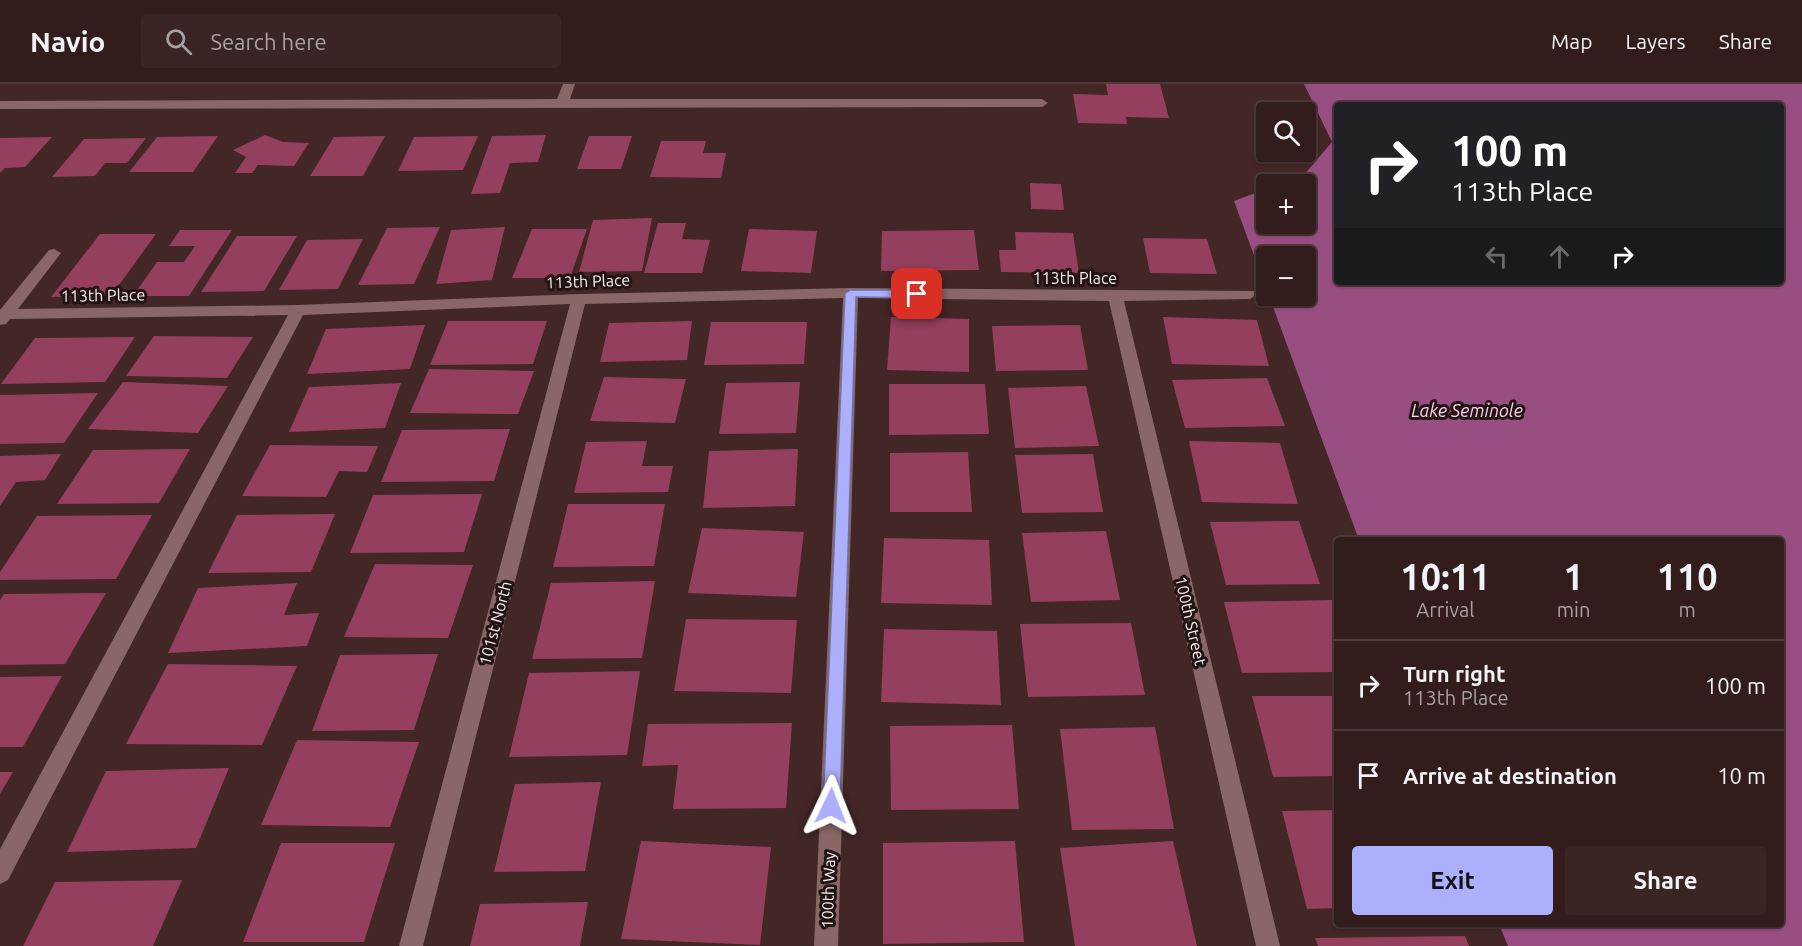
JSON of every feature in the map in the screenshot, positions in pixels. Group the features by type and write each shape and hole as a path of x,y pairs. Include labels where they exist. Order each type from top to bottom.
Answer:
{"street":[{"path":"562,103 569,84"},
{"path":"0,105 1042,104"},
{"name":"113th Place","path":"3,318 54,253"},
{"name":"113th Place","path":"3,318 579,299 850,293 1115,296 1250,294"},
{"name":"100th Way","path":"826,946 850,293"},
{"name":"100th Street","path":"1115,296 1268,946"},
{"name":"101st North","path":"411,946 579,299"},
{"path":"0,872 297,310"}],"water":[{"name":"Lake Seminole","path":"1304,84 1802,84 1802,946 1508,946 1500,927 1784,927 1784,537 1358,537 1273,306 1316,306 1316,246 1256,246 1256,261 1234,201 1256,193 1256,234 1316,234 1316,174 1305,174 1332,142 1316,109 1316,102 1313,102"}],"building":[{"path":"1106,84 1160,84 1169,118 1126,117 1127,124 1078,123 1073,94 1108,95"},
{"path":"265,135 283,142 309,143 294,166 258,165 252,173 235,173 246,157 233,150"},
{"path":"546,135 538,162 510,163 500,193 471,194 492,136"},
{"path":"218,136 193,172 129,172 157,137"},
{"path":"385,136 363,176 310,176 334,137"},
{"path":"478,136 463,170 398,171 414,137"},
{"path":"589,136 632,136 621,169 577,169"},
{"path":"52,137 25,167 5,168 0,173 0,138"},
{"path":"146,138 127,163 105,163 95,176 52,177 84,139"},
{"path":"661,141 706,141 703,153 726,153 721,178 650,177"},
{"path":"1030,183 1061,184 1064,210 1031,209"},
{"path":"652,218 642,271 579,272 593,220"},
{"path":"658,223 686,223 682,239 710,240 702,273 644,273"},
{"path":"440,227 414,284 358,285 387,228"},
{"path":"505,227 492,280 436,284 451,230"},
{"path":"532,229 587,229 570,278 512,278"},
{"path":"749,229 817,231 811,273 741,271"},
{"path":"180,230 232,230 189,296 133,296 157,262 184,262 195,246 169,246"},
{"path":"974,230 979,270 881,271 882,231"},
{"path":"1015,232 1073,233 1079,273 1001,272 999,250 1016,250"},
{"path":"100,234 156,234 111,296 51,297"},
{"path":"237,236 297,236 264,291 201,292"},
{"path":"1143,238 1207,239 1217,274 1150,273"},
{"path":"363,239 338,289 279,290 307,240"},
{"path":"891,317 969,319 969,372 887,370"},
{"path":"1163,317 1257,320 1269,366 1172,364"},
{"path":"448,321 547,321 533,364 430,365"},
{"path":"692,321 687,360 600,362 609,323"},
{"path":"711,322 807,322 804,364 704,365"},
{"path":"425,325 410,369 307,374 326,329"},
{"path":"1080,325 1088,370 996,371 992,326"},
{"path":"154,336 253,337 227,378 126,376"},
{"path":"135,337 105,382 1,384 35,338"},
{"path":"429,369 534,371 518,414 410,413"},
{"path":"604,377 686,379 675,423 590,421"},
{"path":"1267,378 1285,426 1185,428 1172,380"},
{"path":"123,382 228,386 198,433 88,429"},
{"path":"800,382 796,433 719,434 726,383"},
{"path":"401,383 385,428 289,432 309,387"},
{"path":"889,384 985,384 989,434 889,435"},
{"path":"1086,386 1099,446 1015,448 1008,388"},
{"path":"98,393 64,443 0,444 0,395"},
{"path":"510,429 494,481 381,482 402,430"},
{"path":"647,441 642,466 673,466 668,492 574,493 586,442"},
{"path":"1189,441 1280,443 1298,504 1202,502"},
{"path":"270,445 378,446 367,472 339,471 326,497 242,496"},
{"path":"190,449 159,503 57,504 93,450"},
{"path":"798,449 795,506 703,508 709,451"},
{"path":"968,452 972,512 890,512 890,453"},
{"path":"61,454 45,480 16,482 0,506 0,456"},
{"path":"1093,454 1103,512 1022,513 1015,455"},
{"path":"482,494 464,552 350,553 373,495"},
{"path":"568,504 665,504 654,566 553,567"},
{"path":"335,514 311,572 208,573 237,515"},
{"path":"152,515 116,579 0,580 0,572 37,516"},
{"path":"1299,521 1320,584 1226,585 1210,522"},
{"path":"702,528 804,532 796,597 688,593"},
{"path":"1106,531 1120,600 1031,602 1022,533"},
{"path":"884,538 989,540 992,605 881,603"},
{"path":"375,564 473,565 448,638 344,637"},
{"path":"655,581 642,658 532,659 551,583"},
{"path":"297,583 284,615 319,613 307,646 168,653 198,588"},
{"path":"106,593 65,664 0,665 0,600 4,594"},
{"path":"1333,600 1334,672 1242,673 1224,602"},
{"path":"686,619 797,620 791,693 674,691"},
{"path":"1131,623 1145,695 1028,697 1020,624"},
{"path":"884,629 997,631 1001,705 881,702"},
{"path":"438,654 414,730 312,731 340,655"},
{"path":"168,664 297,666 262,745 126,744"},
{"path":"640,671 627,755 509,757 529,673"},
{"path":"62,676 23,747 0,747 0,677"},
{"path":"1252,696 1334,696 1334,776 1273,777"},
{"path":"792,723 786,808 673,809 678,765 642,766 648,724"},
{"path":"1012,725 1019,809 891,810 890,726"},
{"path":"1155,727 1174,829 1072,830 1060,729"},
{"path":"297,740 419,742 390,827 261,825"},
{"path":"229,768 196,848 67,852 106,771"},
{"path":"0,772 13,772 0,794"},
{"path":"601,782 585,871 494,872 515,784"},
{"path":"1334,810 1334,908 1307,909 1282,811"},
{"path":"641,841 771,847 760,945 621,939"},
{"path":"1015,841 1024,942 883,944 883,843"},
{"path":"1173,841 1197,946 1075,946 1060,848"},
{"path":"281,843 395,843 364,942 243,942"},
{"path":"182,880 153,946 23,946 55,882"},
{"path":"588,902 580,946 470,946 480,904"},
{"path":"1465,936 1469,946 1318,946 1315,938"}],"route":[{"path":"831,806 850,293 917,294"}]}
